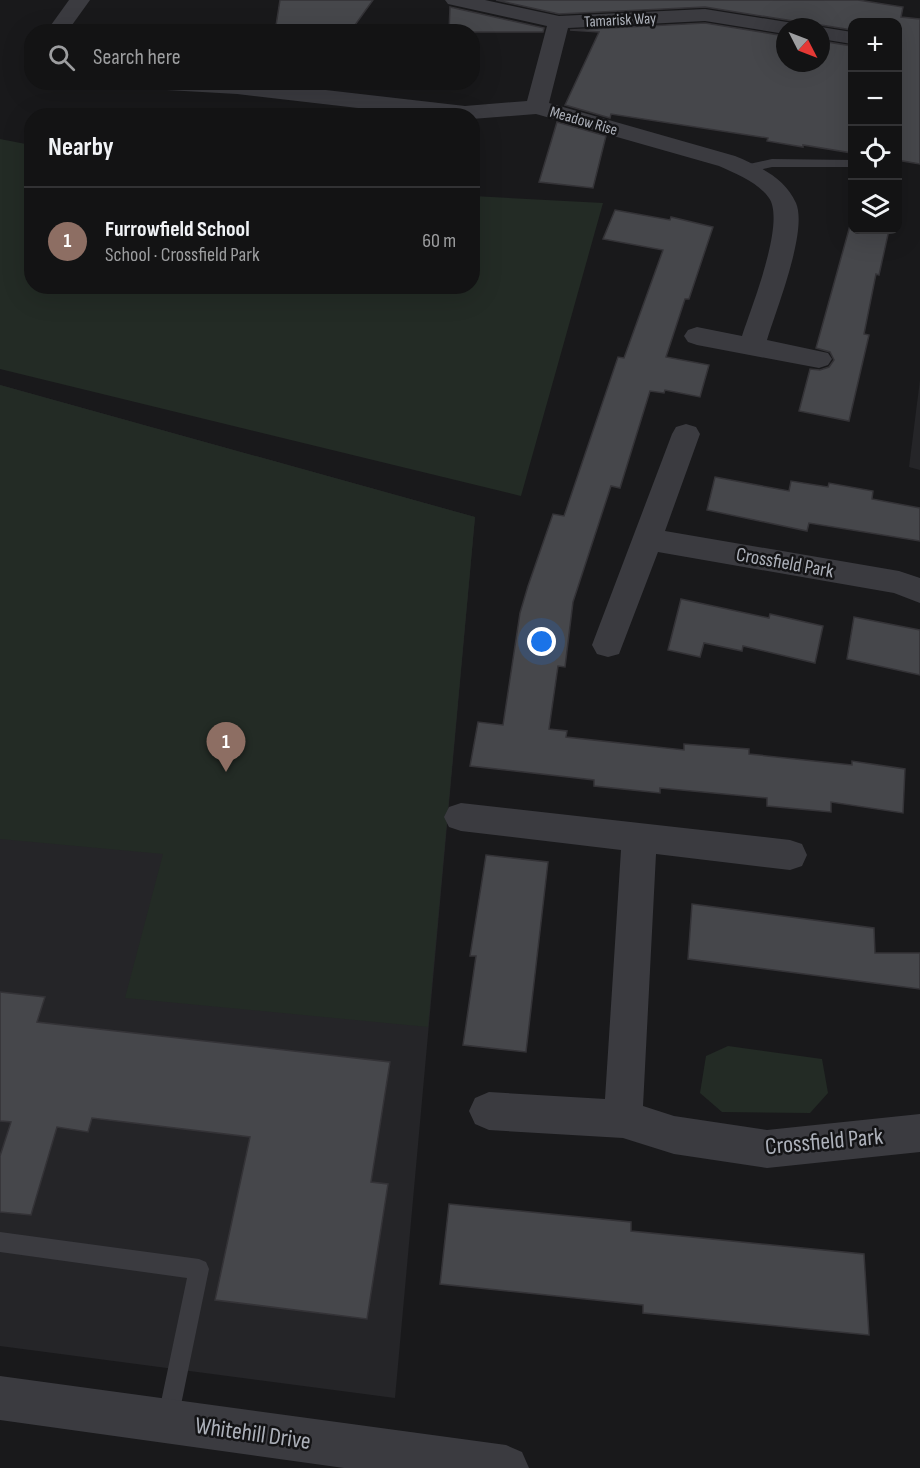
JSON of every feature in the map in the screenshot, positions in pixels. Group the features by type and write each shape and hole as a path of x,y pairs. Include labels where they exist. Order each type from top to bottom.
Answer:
{"street":[{"path":"62,24 80,0"},
{"name":"Tamarisk Way","path":"455,0 559,22 705,15 776,27"},
{"path":"537,107 559,22"},
{"path":"830,34 848,37"},
{"name":"Meadow Rise","path":"263,90 421,108"},
{"name":"Meadow Rise","path":"480,112 537,107 727,161 764,180 776,192 786,209 785,233 753,345"},
{"path":"698,336 819,359"},
{"path":"608,645 686,434"},
{"name":"Crossfield Park","path":"648,539 899,582 920,591"},
{"path":"461,817 790,855"},
{"path":"623,1119 639,839"},
{"name":"Crossfield Park","path":"489,1111 623,1119 674,1136 767,1149 920,1133"},
{"name":"Whitehill Drive","path":"0,1398 506,1468"}],"lane":[{"path":"744,169 772,163 848,164"},
{"path":"0,1242 199,1269 168,1421"}],"shaded area":[{"path":"0,139 24,144 24,294 480,294 480,196 603,203 521,496 0,369"},
{"path":"920,380 920,470 909,467"},
{"path":"0,385 475,517 395,1398 0,1346"},
{"path":"0,385 475,517 428,1027 125,998 163,854 0,839"},
{"path":"728,1046 822,1059 828,1093 810,1113 722,1112 700,1093 706,1056"}],"building":[{"path":"280,0 373,0 356,24 276,24"},
{"path":"496,0 858,0 903,7 901,17 920,19 920,164 902,161 902,18 848,18 848,29 830,26 830,18 776,18 705,7 559,14"},
{"path":"450,7 544,28 543,32 480,32 480,24 449,24"},
{"path":"705,23 776,35 776,72 830,72 830,42 848,45 848,152 803,145 803,147 767,141 768,138 611,114 610,118 565,105 599,32 570,30"},
{"path":"557,122 606,136 593,188 539,182"},
{"path":"615,210 670,220 671,217 713,227 689,299 685,299 666,357 709,365 700,397 665,390 664,393 650,391 620,488 611,486 573,602 565,667 558,666 549,729 567,731 566,737 684,750 684,744 749,749 749,754 852,765 852,761 905,769 903,813 831,802 831,812 767,806 767,798 660,788 660,793 594,786 594,780 470,766 478,722 503,725 520,613 528,586 553,514 564,516 618,357 624,358 663,250 603,239"},
{"path":"848,233 888,234 879,275 876,274 864,334 869,335 849,421 799,411 810,369 820,370 829,367 834,360 830,352 816,348"},
{"path":"715,477 789,491 791,481 828,487 829,483 873,491 872,499 920,508 920,541 809,523 807,531 707,510"},
{"path":"681,599 769,618 770,614 823,626 815,663 743,646 742,651 704,643 700,657 668,650"},
{"path":"854,617 920,630 920,675 847,659"},
{"path":"486,855 548,862 526,1052 463,1045 476,956 470,956"},
{"path":"692,904 874,928 875,953 920,953 920,989 688,959"},
{"path":"0,992 45,997 37,1022 390,1062 371,1182 388,1184 367,1319 215,1300 250,1137 92,1118 88,1132 57,1127 31,1215 0,1212 0,1156 11,1122 0,1121"},
{"path":"449,1204 631,1222 631,1231 864,1254 869,1335 643,1313 643,1305 440,1284"}],"place":[{"name":"Furrowfield School","path":"226,772"}]}
